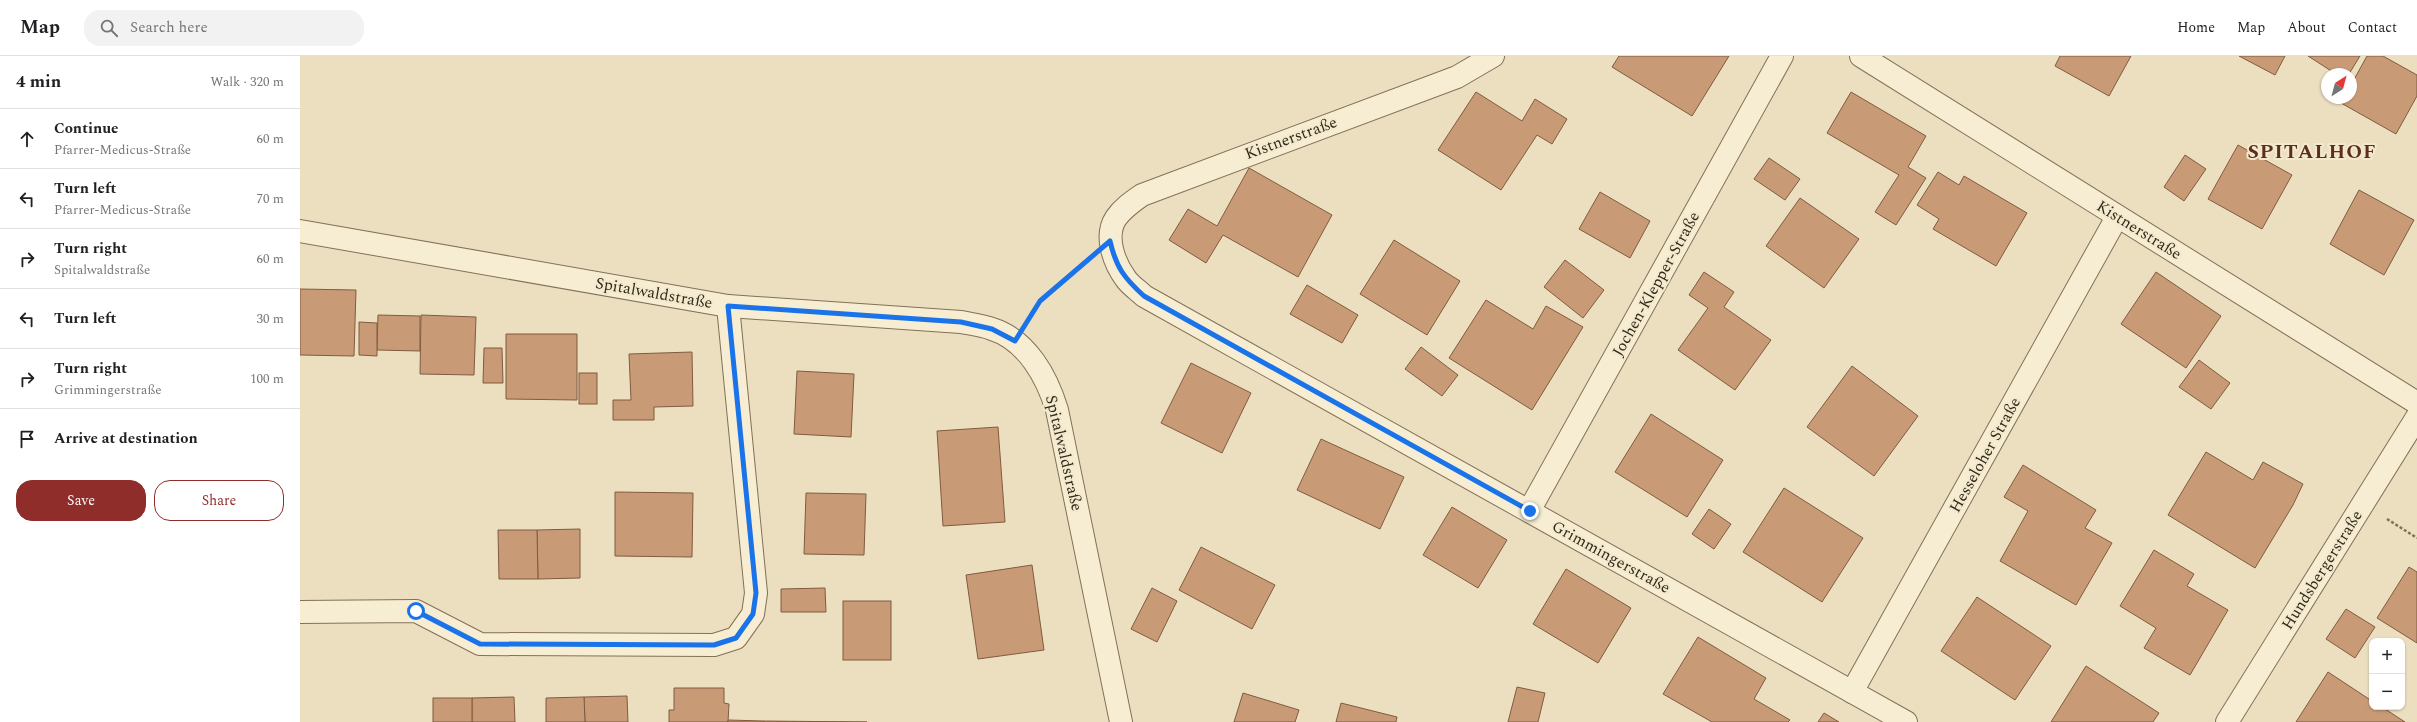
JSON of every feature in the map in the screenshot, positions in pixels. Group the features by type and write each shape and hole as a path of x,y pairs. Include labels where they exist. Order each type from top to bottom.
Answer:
{"street":[{"name":"Kistnerstraße","path":"1110,241 1115,219 1126,207 1142,195 1457,77 1493,56"},
{"name":"Jochen-Klepper-Straße","path":"1530,511 1782,56"},
{"name":"Kistnerstraße","path":"1861,56 2417,403"},
{"name":"Hesseloher Straße","path":"1852,692 2117,217"},
{"name":"Spitalwaldstraße","path":"300,231 728,306 961,322 992,329 1015,341 1036,364 1050,388 1057,410 1121,722"},
{"name":"Grimmingerstraße","path":"1110,241 1114,259 1126,280 1144,296 1906,722"},
{"path":"300,612 416,611 480,644 714,645 736,638 753,614 756,593 728,306"},
{"name":"Hundsbergerstraße","path":"2226,722 2417,417"}],"path":[{"path":"1015,341 1040,301 1110,241"},
{"path":"2363,504 2417,538"}],"building":[{"path":"1619,56 1729,56 1692,116 1612,67"},
{"path":"2060,56 2131,56 2109,96 2055,66"},
{"path":"2239,56 2285,56 2275,75"},
{"path":"2308,56 2360,56 2353,68 2327,68"},
{"path":"2367,56 2383,56 2417,75 2417,96 2396,134 2343,104 2357,104 2357,74"},
{"path":"1476,92 1522,121 1535,99 1567,119 1552,144 1537,135 1501,190 1438,150"},
{"path":"1851,92 1926,136 1908,167 1926,178 1896,225 1875,212 1899,175 1827,133"},
{"path":"2238,145 2292,175 2262,229 2208,199"},
{"path":"2185,155 2206,169 2184,201 2164,187"},
{"path":"1769,158 1800,179 1785,200 1754,179"},
{"path":"1249,168 1332,215 1298,277 1223,235 1206,263 1169,240 1188,209 1217,226"},
{"path":"1938,172 1959,185 1964,176 2027,213 1996,266 1933,229 1939,219 1917,205"},
{"path":"2359,190 2414,220 2384,275 2330,244"},
{"path":"1600,192 1650,221 1630,258 1579,229"},
{"path":"1800,198 1859,239 1824,288 1766,246"},
{"path":"1394,240 1460,281 1427,335 1360,294"},
{"path":"1565,260 1604,290 1583,318 1544,287"},
{"path":"1704,272 1734,292 1724,307 1771,340 1735,390 1678,350 1708,308 1689,295"},
{"path":"2156,272 2221,316 2186,368 2121,324"},
{"path":"1307,285 1358,315 1342,343 1290,314"},
{"path":"300,289 356,290 354,356 300,355"},
{"path":"1486,300 1533,329 1546,306 1583,327 1532,410 1449,358"},
{"path":"378,315 420,316 420,351 377,350"},
{"path":"421,315 476,317 474,375 420,374"},
{"path":"359,322 377,323 377,356 359,355"},
{"path":"506,334 577,334 577,400 506,399"},
{"path":"1421,347 1458,375 1442,396 1405,369"},
{"path":"484,348 502,348 503,383 483,383"},
{"path":"692,352 693,406 654,407 654,420 613,420 613,400 631,400 629,354"},
{"path":"2199,360 2230,383 2211,409 2179,387"},
{"path":"1191,363 1251,393 1222,453 1161,423"},
{"path":"1852,366 1918,416 1874,476 1807,427"},
{"path":"797,371 854,374 851,437 794,434"},
{"path":"579,373 597,373 597,404 579,404"},
{"path":"1651,414 1723,460 1687,517 1615,472"},
{"path":"998,427 1005,522 943,526 937,431"},
{"path":"1321,439 1404,477 1380,529 1297,490"},
{"path":"2206,452 2253,480 2263,462 2303,484 2293,505 2255,568 2168,515"},
{"path":"2023,465 2096,510 2085,528 2112,543 2076,605 2000,561 2028,511 2004,497"},
{"path":"1784,488 1863,538 1822,602 1743,552"},
{"path":"615,492 693,493 692,557 615,556"},
{"path":"806,493 866,494 864,555 804,554"},
{"path":"1452,507 1507,540 1478,588 1423,555"},
{"path":"1709,509 1731,524 1714,549 1692,534"},
{"path":"580,529 580,578 538,579 537,530"},
{"path":"498,530 537,530 538,579 499,579"},
{"path":"1201,547 1275,585 1252,629 1179,590"},
{"path":"2154,550 2194,574 2187,586 2228,610 2190,675 2144,648 2156,628 2120,606"},
{"path":"1032,565 1044,650 978,659 966,575"},
{"path":"2409,567 2417,572 2417,643 2377,618"},
{"path":"1566,569 1631,608 1598,663 1533,624"},
{"path":"825,588 826,612 781,612 781,589"},
{"path":"1152,588 1177,601 1157,642 1131,629"},
{"path":"1977,597 2051,646 2015,700 1941,651"},
{"path":"843,601 891,601 891,660 843,660"},
{"path":"2346,609 2375,627 2355,658 2326,639"},
{"path":"1698,637 1766,678 1754,699 1790,720 1788,722 1712,722 1663,694"},
{"path":"2086,666 2159,713 2153,722 2051,722"},
{"path":"2328,672 2369,699 2369,710 2387,710 2405,722 2296,722"},
{"path":"1517,687 1545,693 1538,722 1508,722"},
{"path":"674,688 724,688 724,703 729,704 728,722 669,722 669,710 674,710"},
{"path":"1243,693 1299,710 1295,722 1234,722"},
{"path":"627,696 628,722 585,722 584,697"},
{"path":"514,697 515,722 472,722 472,698"},
{"path":"584,697 585,722 546,722 546,698"},
{"path":"433,698 472,698 472,722 433,722"},
{"path":"1341,703 1397,717 1396,722 1336,722"},
{"path":"1824,713 1839,722 1818,722"},
{"path":"728,720 764,721 764,722 728,722"},
{"path":"764,721 867,722 764,722"}],"district":[{"name":"SPITALHOF","path":"2312,152"}],"route":[{"path":"416,611 480,644 714,645 736,638 753,614 756,593 728,306 961,322 992,329 1015,341 1040,301 1110,241 1114,259 1126,280 1144,296 1530,511"}]}
